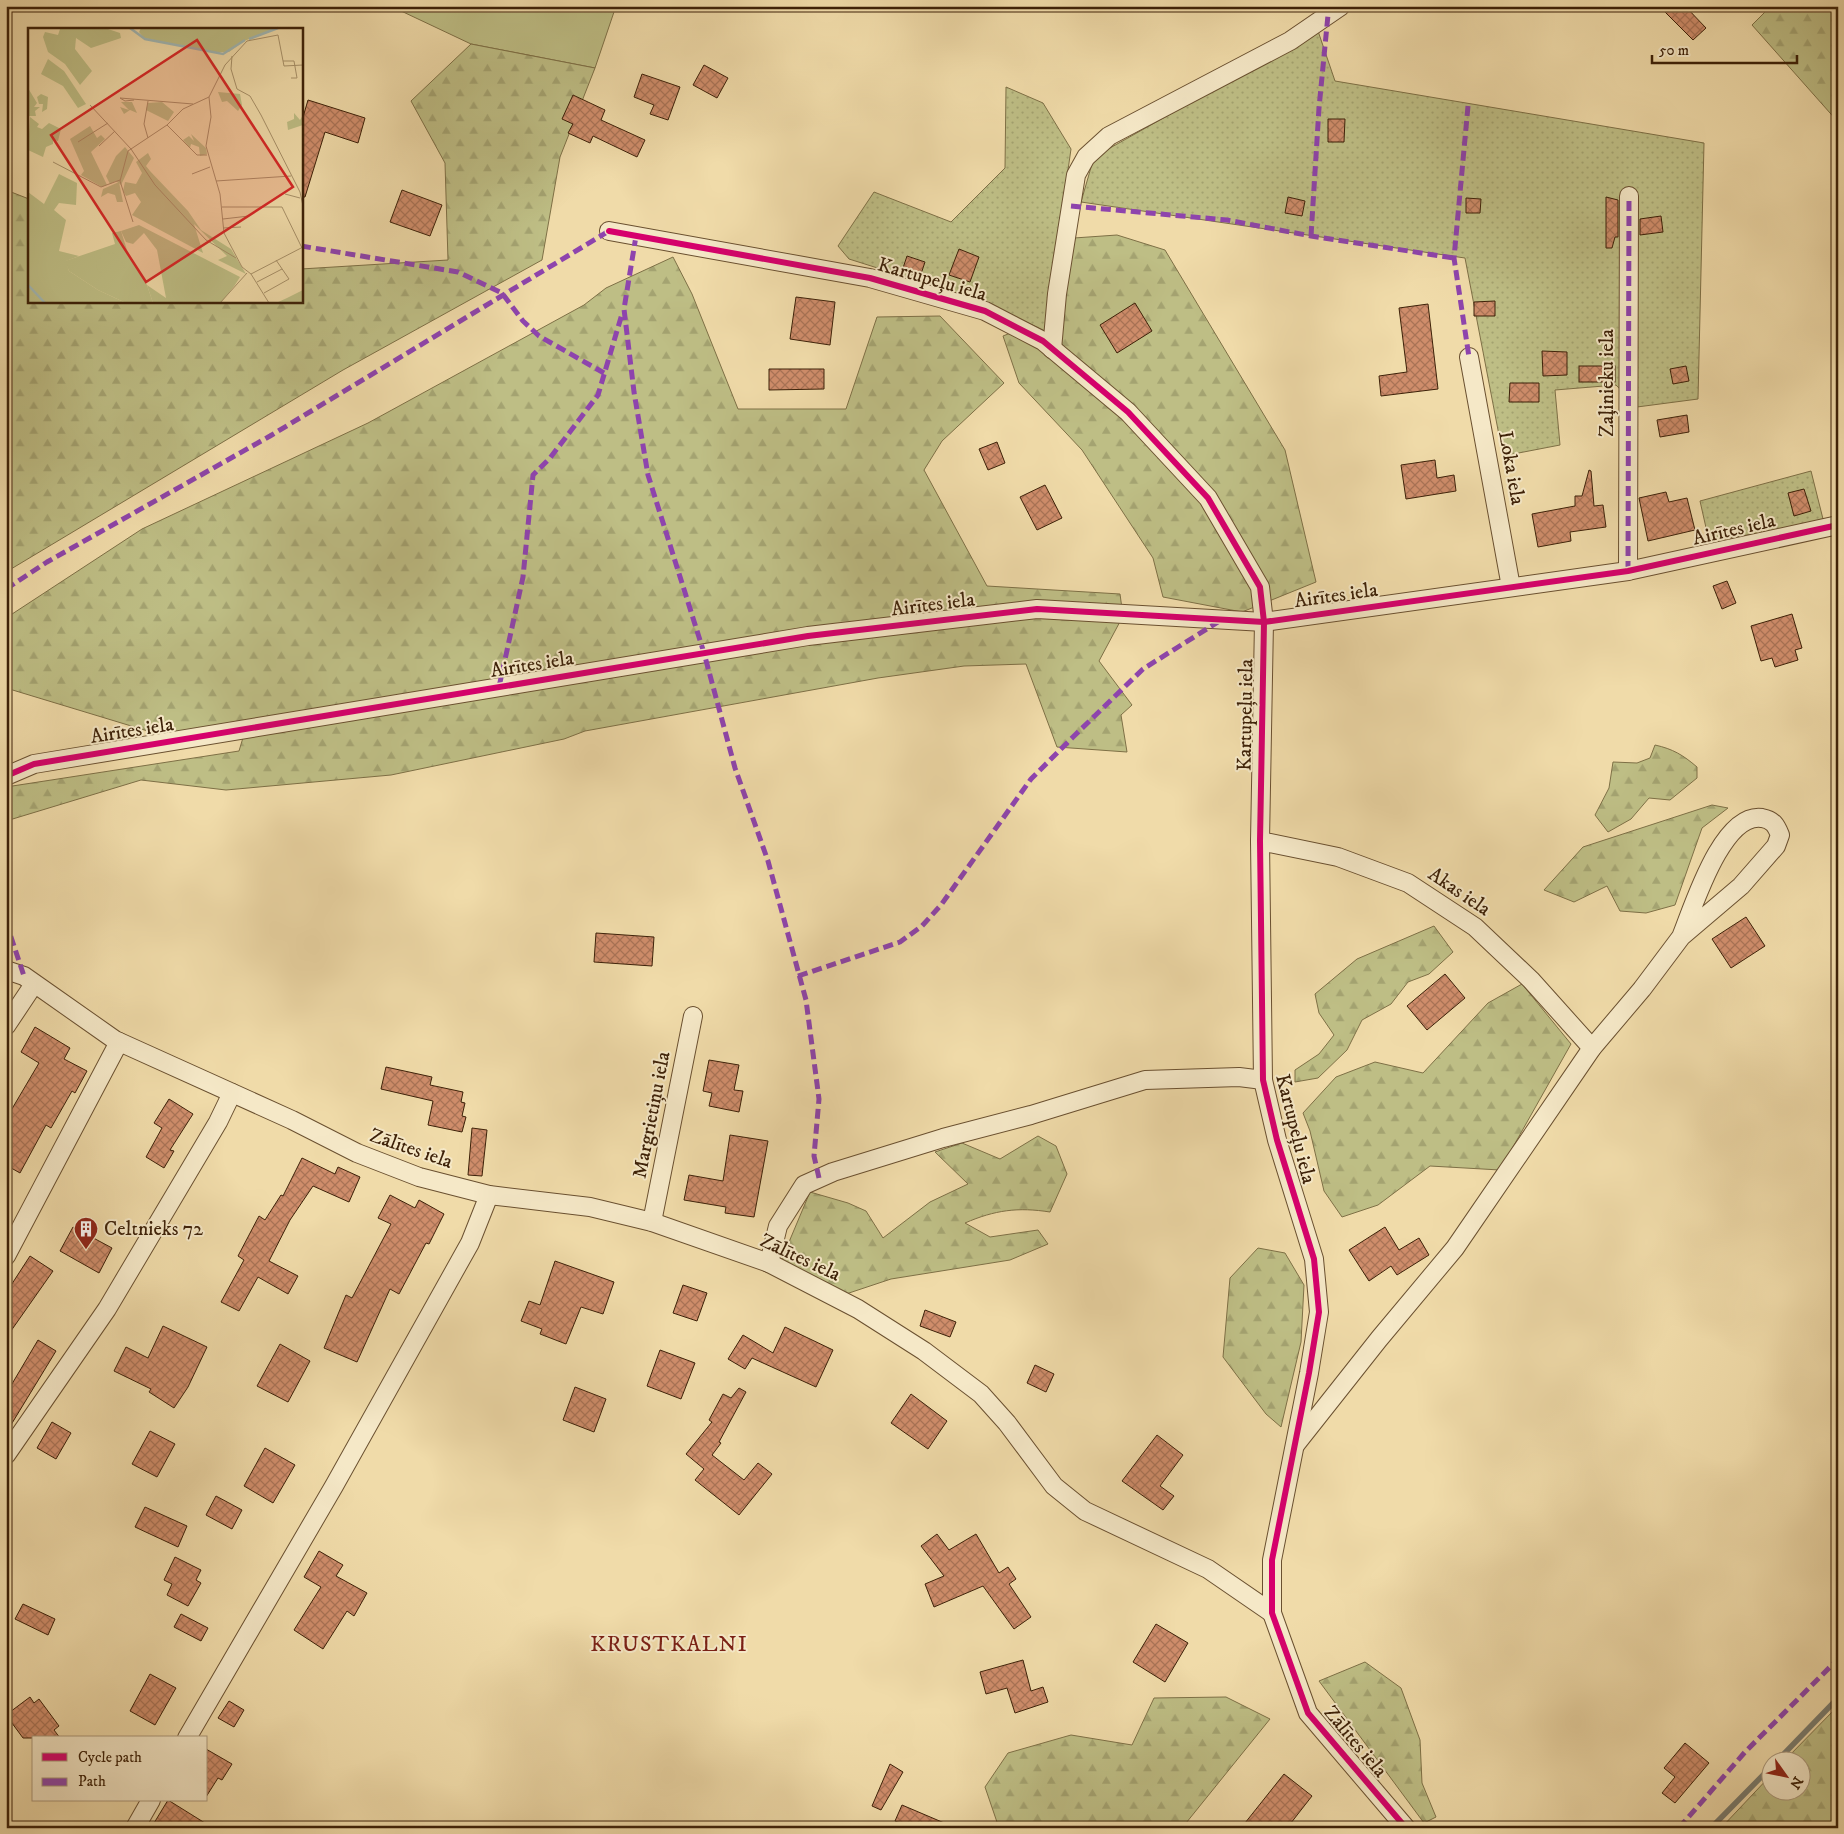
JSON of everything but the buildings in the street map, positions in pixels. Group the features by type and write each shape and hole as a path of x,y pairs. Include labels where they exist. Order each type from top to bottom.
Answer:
{"street":[{"path":"1052,348 1057,294 1076,175 1086,157 1109,136 1221,79 1290,41 1340,6"},
{"name":"Zaļinieku iela","path":"1628,571 1629,196"},
{"name":"Kartupeļu iela","path":"609,231 870,278 985,311 1043,340 1128,412 1208,498 1260,587 1264,622 1260,840 1263,1080 1277,1140 1314,1259 1319,1312 1310,1373 1272,1560 1272,1613"},
{"name":"Loka iela","path":"1469,357 1511,587"},
{"name":"Airītes iela","path":"6,776 34,764 808,636 1037,609 1264,622 1628,571 1838,525"},
{"path":"1295,1447 1379,1339 1455,1248 1592,1048 1642,989 1680,937 1718,849 1744,820 1756,818 1769,820 1776,824 1780,835 1776,846 1741,886 1680,937"},
{"name":"Akas iela","path":"1260,840 1338,857 1408,884 1475,927 1531,980 1592,1048"},
{"name":"Zālītes iela","path":"6,970 24,976 119,1042 232,1093 357,1153 419,1177 489,1195 590,1207 652,1222 769,1264 858,1309 924,1351 981,1394 1007,1423 1054,1486 1085,1511 1208,1569 1272,1613 1308,1713 1406,1828"},
{"path":"6,1026 34,984"},
{"name":"Margrietiņu iela","path":"652,1222 693,1016"},
{"path":"6,1256 119,1042"},
{"path":"769,1264 778,1226 804,1185 832,1172 943,1138 1031,1115 1144,1080 1239,1077 1263,1080"},
{"path":"6,1456 107,1309 218,1122 232,1093"},
{"path":"188,1736 334,1486 470,1243 489,1195"},
{"path":"135,1828 150,1802"}],"green space":[{"path":"334,6 616,6 595,68 471,44 399,10"},
{"path":"1771,6 1838,6 1838,122 1752,25"},
{"path":"1318,31 1335,81 1704,143 1698,399 1637,407 1616,385 1555,390 1560,445 1503,456 1465,258 1081,202 1094,157"},
{"path":"471,44 595,68 560,157 542,260 343,370 6,572 6,190 28,199 28,302 302,302 302,269 448,260 445,163 411,101"},
{"path":"1006,87 1043,103 1071,149 1045,331 982,301 849,259 838,246 874,192 951,222 1005,168"},
{"path":"1117,235 1165,250 1285,450 1316,582 1242,612 1163,597 1153,558 1082,450 1019,383 1003,336 1063,312 1074,238"},
{"path":"673,257 692,294 738,409 846,409 877,317 940,316 1004,383 942,441 924,470 987,586 1120,594 1123,616 1099,661 1132,705 1121,715 1127,752 1057,747 1026,664 964,666 878,678 585,731 564,739 391,775 226,790 141,780 6,821 6,787 239,751 245,731 151,732 6,688 6,618 142,529 368,423 584,305 606,288"},
{"path":"1811,471 1824,523 1709,541 1700,501"},
{"path":"1655,745 1667,748 1692,763 1697,767 1697,778 1670,800 1649,798 1631,819 1608,832 1595,815 1609,788 1613,762 1637,763 1650,758"},
{"path":"1712,805 1728,808 1702,828 1675,905 1646,913 1620,911 1607,886 1574,902 1544,890 1583,847"},
{"path":"1434,926 1453,952 1429,974 1408,982 1391,1004 1362,1020 1347,1050 1318,1078 1295,1082 1295,1070 1319,1054 1334,1035 1319,1013 1315,994 1357,959"},
{"path":"1522,984 1571,1044 1500,1170 1430,1166 1378,1205 1342,1217 1324,1191 1310,1131 1303,1113 1336,1077 1375,1062 1423,1073 1488,1003"},
{"path":"1038,1136 1056,1146 1067,1174 1050,1212 1017,1210 997,1212 965,1223 990,1237 1038,1230 1048,1244 1010,1260 891,1279 846,1294 781,1261 810,1192 848,1203 866,1211 883,1238 930,1202 968,1184 935,1152 962,1143 1000,1159"},
{"path":"1258,1248 1285,1253 1304,1285 1301,1342 1281,1427 1266,1414 1223,1357 1230,1278"},
{"path":"1365,1662 1401,1688 1420,1740 1422,1783 1436,1817 1424,1823 1319,1681"},
{"path":"1226,1697 1270,1719 1182,1828 999,1828 985,1787 1008,1753 1071,1735 1132,1745 1154,1698"},
{"path":"1838,1706 1838,1828 1721,1828 1762,1785 1762,1802 1812,1802 1812,1752 1793,1752"}],"waterway":[{"path":"1786,1752 1838,1698"},
{"path":"1711,1828 1762,1776"}],"marked path":[{"path":"1311,236 1319,108 1328,15"},
{"path":"1468,106 1454,258 1469,357"},
{"path":"1628,571 1629,196"},
{"path":"1071,206 1227,220 1311,236 1454,258"},
{"path":"6,589 47,562 270,436 609,231"},
{"path":"636,236 624,309 634,392 648,475 704,653 735,768 768,861 806,1000 819,1099 814,1156 819,1178"},
{"path":"302,246 458,272 502,293 523,321 539,336 604,373"},
{"path":"499,687 523,577 533,475 550,458 598,395 622,314"},
{"path":"798,976 900,942 922,926 941,905 1031,779 1143,669 1221,620"},
{"path":"6,922 24,976"},
{"path":"1679,1828 1745,1752 1838,1659"}],"cycle path":[{"path":"609,231 870,278 985,311 1043,341 1128,412 1208,498 1260,587 1264,622 1260,841 1263,1080 1277,1140 1314,1259 1319,1312 1309,1373 1272,1560 1272,1613 1308,1713 1406,1828"},
{"path":"6,776 34,764 808,636 1037,609 1264,622 1628,571 1838,525"}],"place":[{"name":"Celtnieks 72","path":"86,1250"}],"district":[{"name":"KRUSTKALNI","path":"669,1644"}]}
